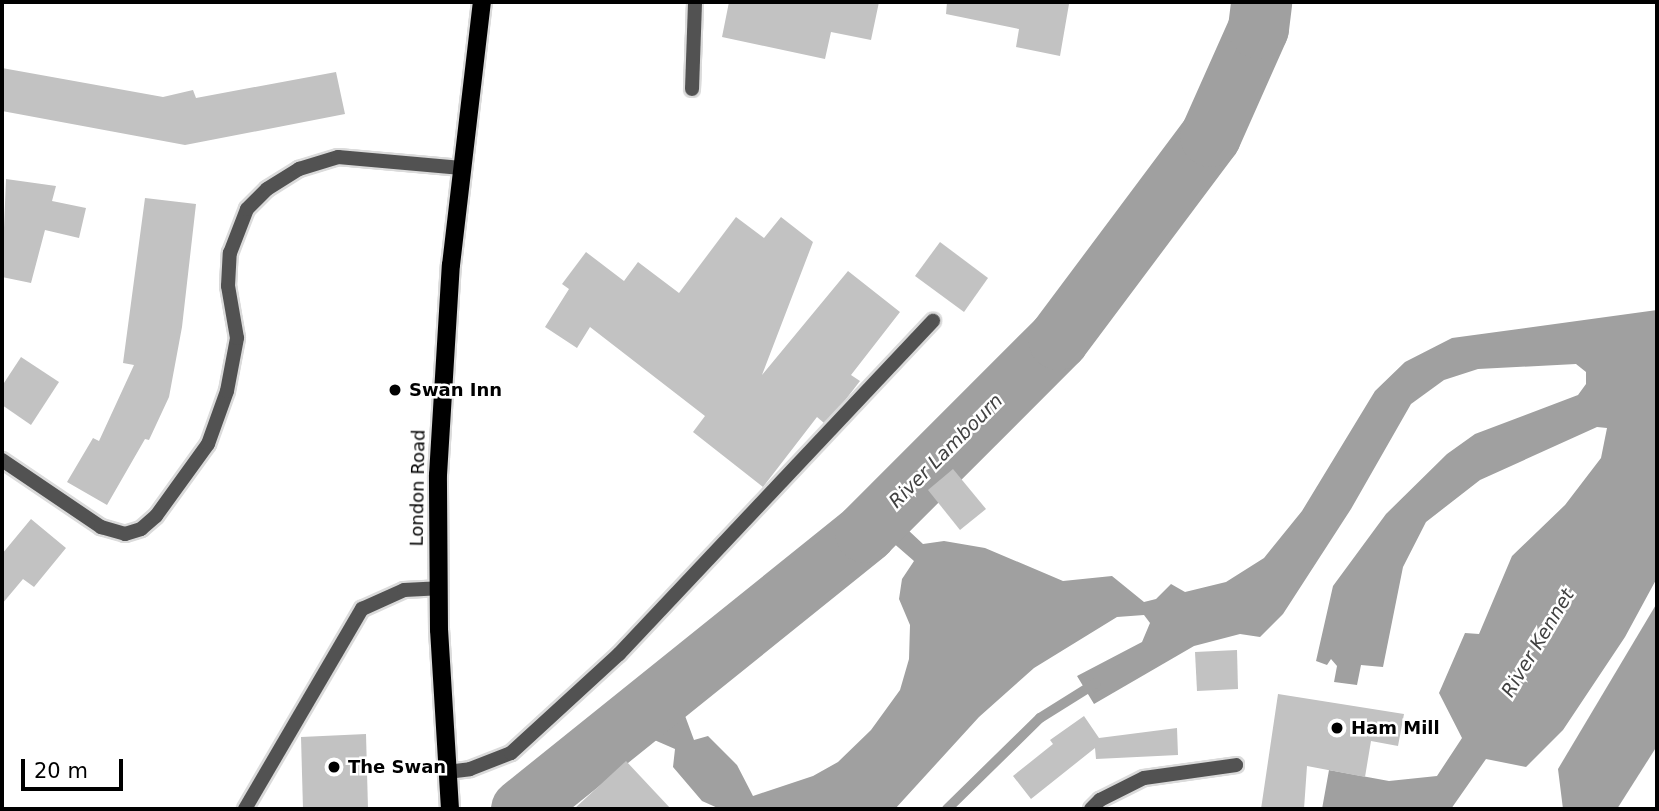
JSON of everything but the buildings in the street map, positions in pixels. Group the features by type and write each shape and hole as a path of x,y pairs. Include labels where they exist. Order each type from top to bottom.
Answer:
{"main road":[{"name":"London Road","path":"450,809 438,588 441,408 462,168 482,2"}],"street":[{"path":"692,89 695,2"},
{"path":"2,460 102,527 125,534 141,529 156,516 208,444 227,391 237,338 228,286 230,253 247,209 267,189 299,169 338,157 462,168"},
{"path":"447,772 470,769 511,753 619,654 933,321"},
{"path":"245,809 362,609 404,590 438,588"},
{"path":"1091,809 1100,800 1144,778 1236,765"}],"water":[{"name":"River Kennet","path":"1657,310 1657,578 1625,637 1563,730 1526,767 1486,759 1451,809 1322,809 1329,770 1389,781 1437,776 1462,738 1439,693 1465,633 1479,634 1512,556 1565,505 1601,458 1607,428 1597,427 1480,480 1426,522 1403,567 1383,667 1361,665 1357,685 1334,682 1337,666 1331,659 1327,665 1316,661 1333,586 1386,514 1447,454 1475,434 1578,395 1586,384 1586,372 1576,364 1478,369 1444,380 1411,404 1351,509 1283,614 1260,637 1240,634 1194,646 1094,704 1077,676 1142,642 1150,623 1144,615 1117,617 1034,668 979,717 895,809 720,809 702,801 673,767 675,749 652,739 684,713 694,740 708,736 737,765 753,796 813,776 838,762 871,730 900,690 909,659 910,625 899,599 902,579 914,561 891,541 908,530 923,544 944,541 985,548 1063,581 1112,576 1144,602 1156,599 1171,584 1185,592 1226,582 1264,558 1302,511 1375,391 1405,362 1452,338"},
{"path":"1657,603 1657,746 1617,809 1563,809 1558,769"}],"waterway":[{"name":"River Lambourn","path":"521,809 865,532 1058,339 1210,136 1258,28 1261,2"},
{"path":"947,809 1040,718 1096,683"}],"place":[{"name":"Swan Inn","path":"395,390"},
{"name":"Ham Mill","path":"1337,728"},
{"name":"The Swan","path":"334,767"}]}
